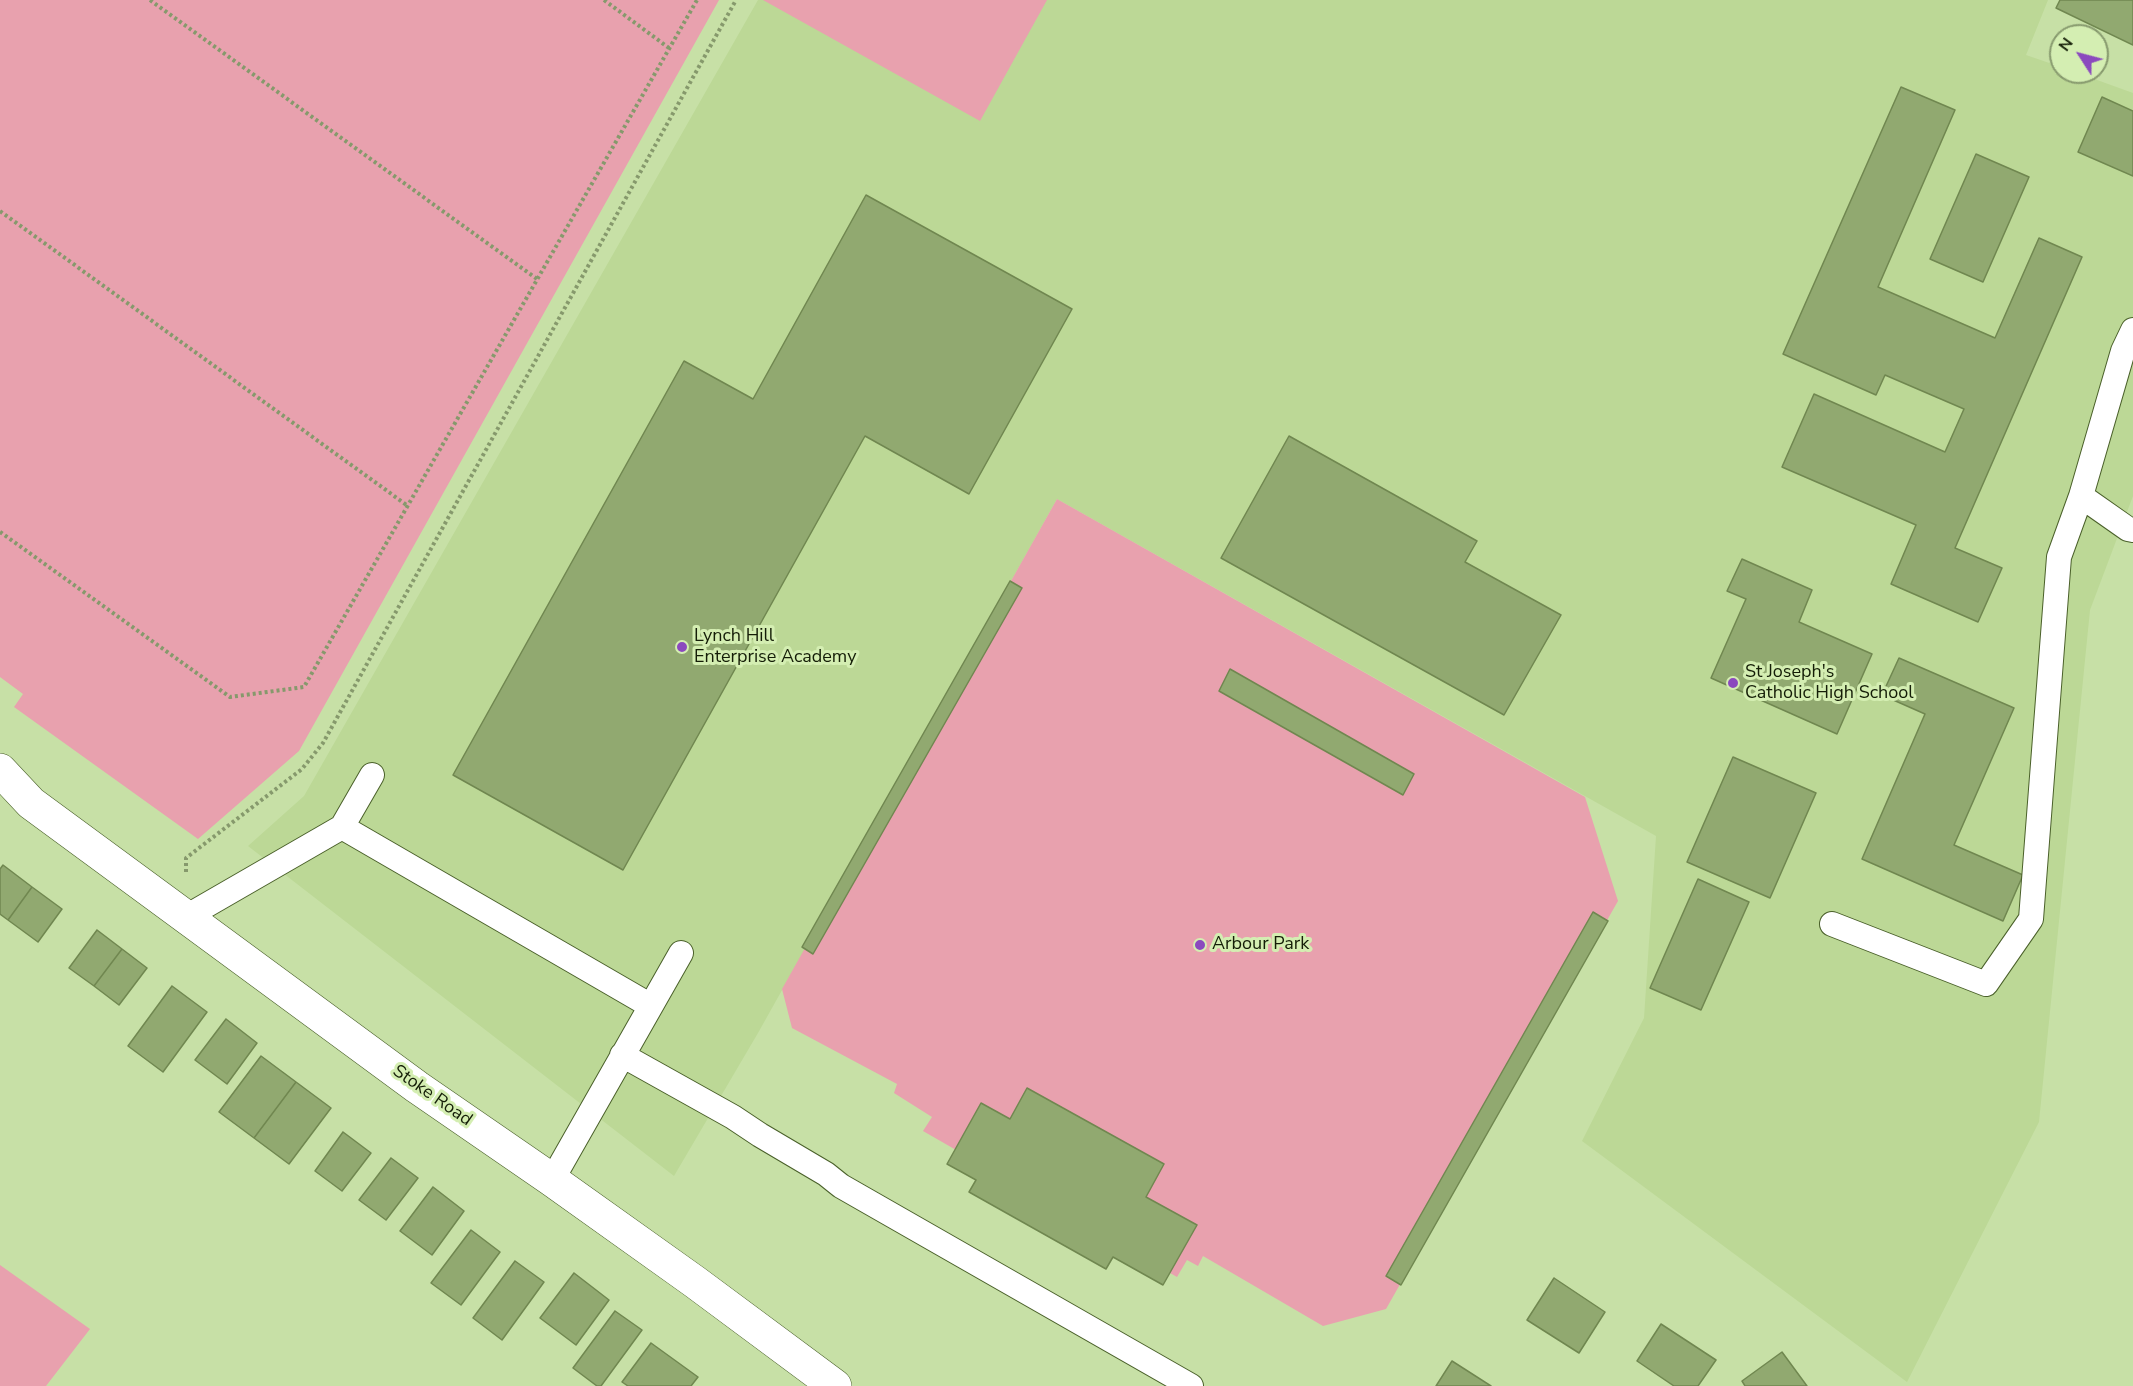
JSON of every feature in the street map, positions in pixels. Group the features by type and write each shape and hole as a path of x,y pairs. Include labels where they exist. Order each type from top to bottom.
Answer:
{"main road":[{"name":"Stoke Road","path":"0,770 31,803 417,1087 552,1180 835,1386"},
{"name":"Stoke Road","path":"0,790 31,803"}],"lane":[{"path":"1832,924 1986,984 2031,918 2059,557 2081,496 2123,351 2133,330"},
{"path":"2081,496 2128,529 2133,530"},
{"path":"186,917 342,827 372,775"},
{"path":"342,827 651,1006"},
{"path":"552,1180 681,953"},
{"path":"622,1055 733,1117 826,1174 841,1186 1191,1386"}],"path":[{"path":"150,0 537,279"},
{"path":"604,0 669,48"},
{"path":"0,532 230,697 304,687 697,0"},
{"path":"186,917 186,858 302,769 322,743 736,0"},
{"path":"0,211 408,506"}],"shaded area":[{"path":"0,0 719,0 299,751 198,839 14,707 23,694 0,677"},
{"name":"St Joseph's Catholic High School","path":"758,0 2048,0 2026,55 2049,63 2049,84 2108,84 2133,93 2133,496 2090,610 2039,1122 1907,1382 1582,1141 1644,1018 1656,836 1057,499 758,1033 674,1176 248,846 304,796"},
{"path":"763,0 1047,0 980,121"},
{"name":"Arbour Park","path":"1057,499 1585,797 1618,901 1386,1309 1323,1326 1203,1256 1198,1266 1187,1260 1177,1277 923,1131 932,1117 894,1093 897,1084 792,1028 782,989"},
{"path":"0,1265 90,1329 46,1386 0,1386"}],"building":[{"path":"2060,0 2133,0 2133,45 2109,33 2109,24 2089,24 2056,8"},
{"path":"1901,87 1955,110 1878,287 1995,338 2039,238 2082,257 1955,548 2002,568 1978,622 1891,584 1916,525 1782,467 1814,394 1945,452 1964,409 1885,375 1876,395 1783,354"},
{"path":"2102,97 2133,111 2133,176 2078,152"},
{"path":"1976,154 2029,177 1983,282 1930,259"},
{"path":"866,195 1072,309 969,494 865,436 623,870 453,775 684,361 753,399"},
{"path":"1289,436 1477,541 1465,562 1561,615 1504,715 1221,558"},
{"path":"1742,559 1812,590 1799,622 1872,654 1837,734 1711,678 1746,599 1727,591"},
{"path":"1010,581 1022,588 813,954 802,947"},
{"path":"1899,658 2014,708 1954,845 2023,875 2003,921 1862,859 1925,714 1882,695"},
{"path":"1230,669 1414,774 1403,795 1219,691"},
{"path":"1733,757 1816,793 1770,898 1687,862"},
{"path":"3,865 32,887 8,920 0,914 0,869"},
{"path":"1698,879 1749,902 1701,1010 1650,988"},
{"path":"32,887 62,909 38,942 8,920"},
{"path":"1593,912 1608,921 1401,1285 1386,1276"},
{"path":"97,930 122,949 94,986 69,968"},
{"path":"122,949 147,968 119,1005 94,986"},
{"path":"172,986 207,1012 163,1072 128,1046"},
{"path":"226,1019 257,1043 227,1084 195,1060"},
{"path":"261,1056 296,1082 254,1138 219,1112"},
{"path":"296,1082 331,1108 289,1164 254,1138"},
{"path":"1027,1088 1164,1164 1146,1197 1197,1225 1163,1285 1113,1257 1106,1269 969,1192 976,1180 947,1164 981,1103 1010,1119"},
{"path":"343,1132 371,1153 342,1191 315,1171"},
{"path":"391,1158 418,1178 386,1220 359,1200"},
{"path":"433,1187 464,1211 432,1255 400,1231"},
{"path":"471,1230 500,1252 461,1305 431,1283"},
{"path":"515,1261 544,1282 502,1340 473,1318"},
{"path":"574,1273 609,1300 576,1345 540,1318"},
{"path":"1554,1278 1605,1312 1579,1353 1527,1320"},
{"path":"615,1311 642,1330 601,1386 597,1386 573,1368"},
{"path":"1661,1324 1716,1360 1698,1386 1674,1386 1637,1361"},
{"path":"651,1343 698,1377 691,1386 628,1386 622,1382"},
{"path":"1782,1352 1807,1386 1745,1386 1742,1381"},
{"path":"1452,1361 1491,1386 1436,1386"}],"place":[{"name":"Lynch Hill Enterprise Academy","path":"682,647"},
{"name":"St Joseph's Catholic High School","path":"1733,683"},
{"name":"Arbour Park","path":"1200,945"}]}
